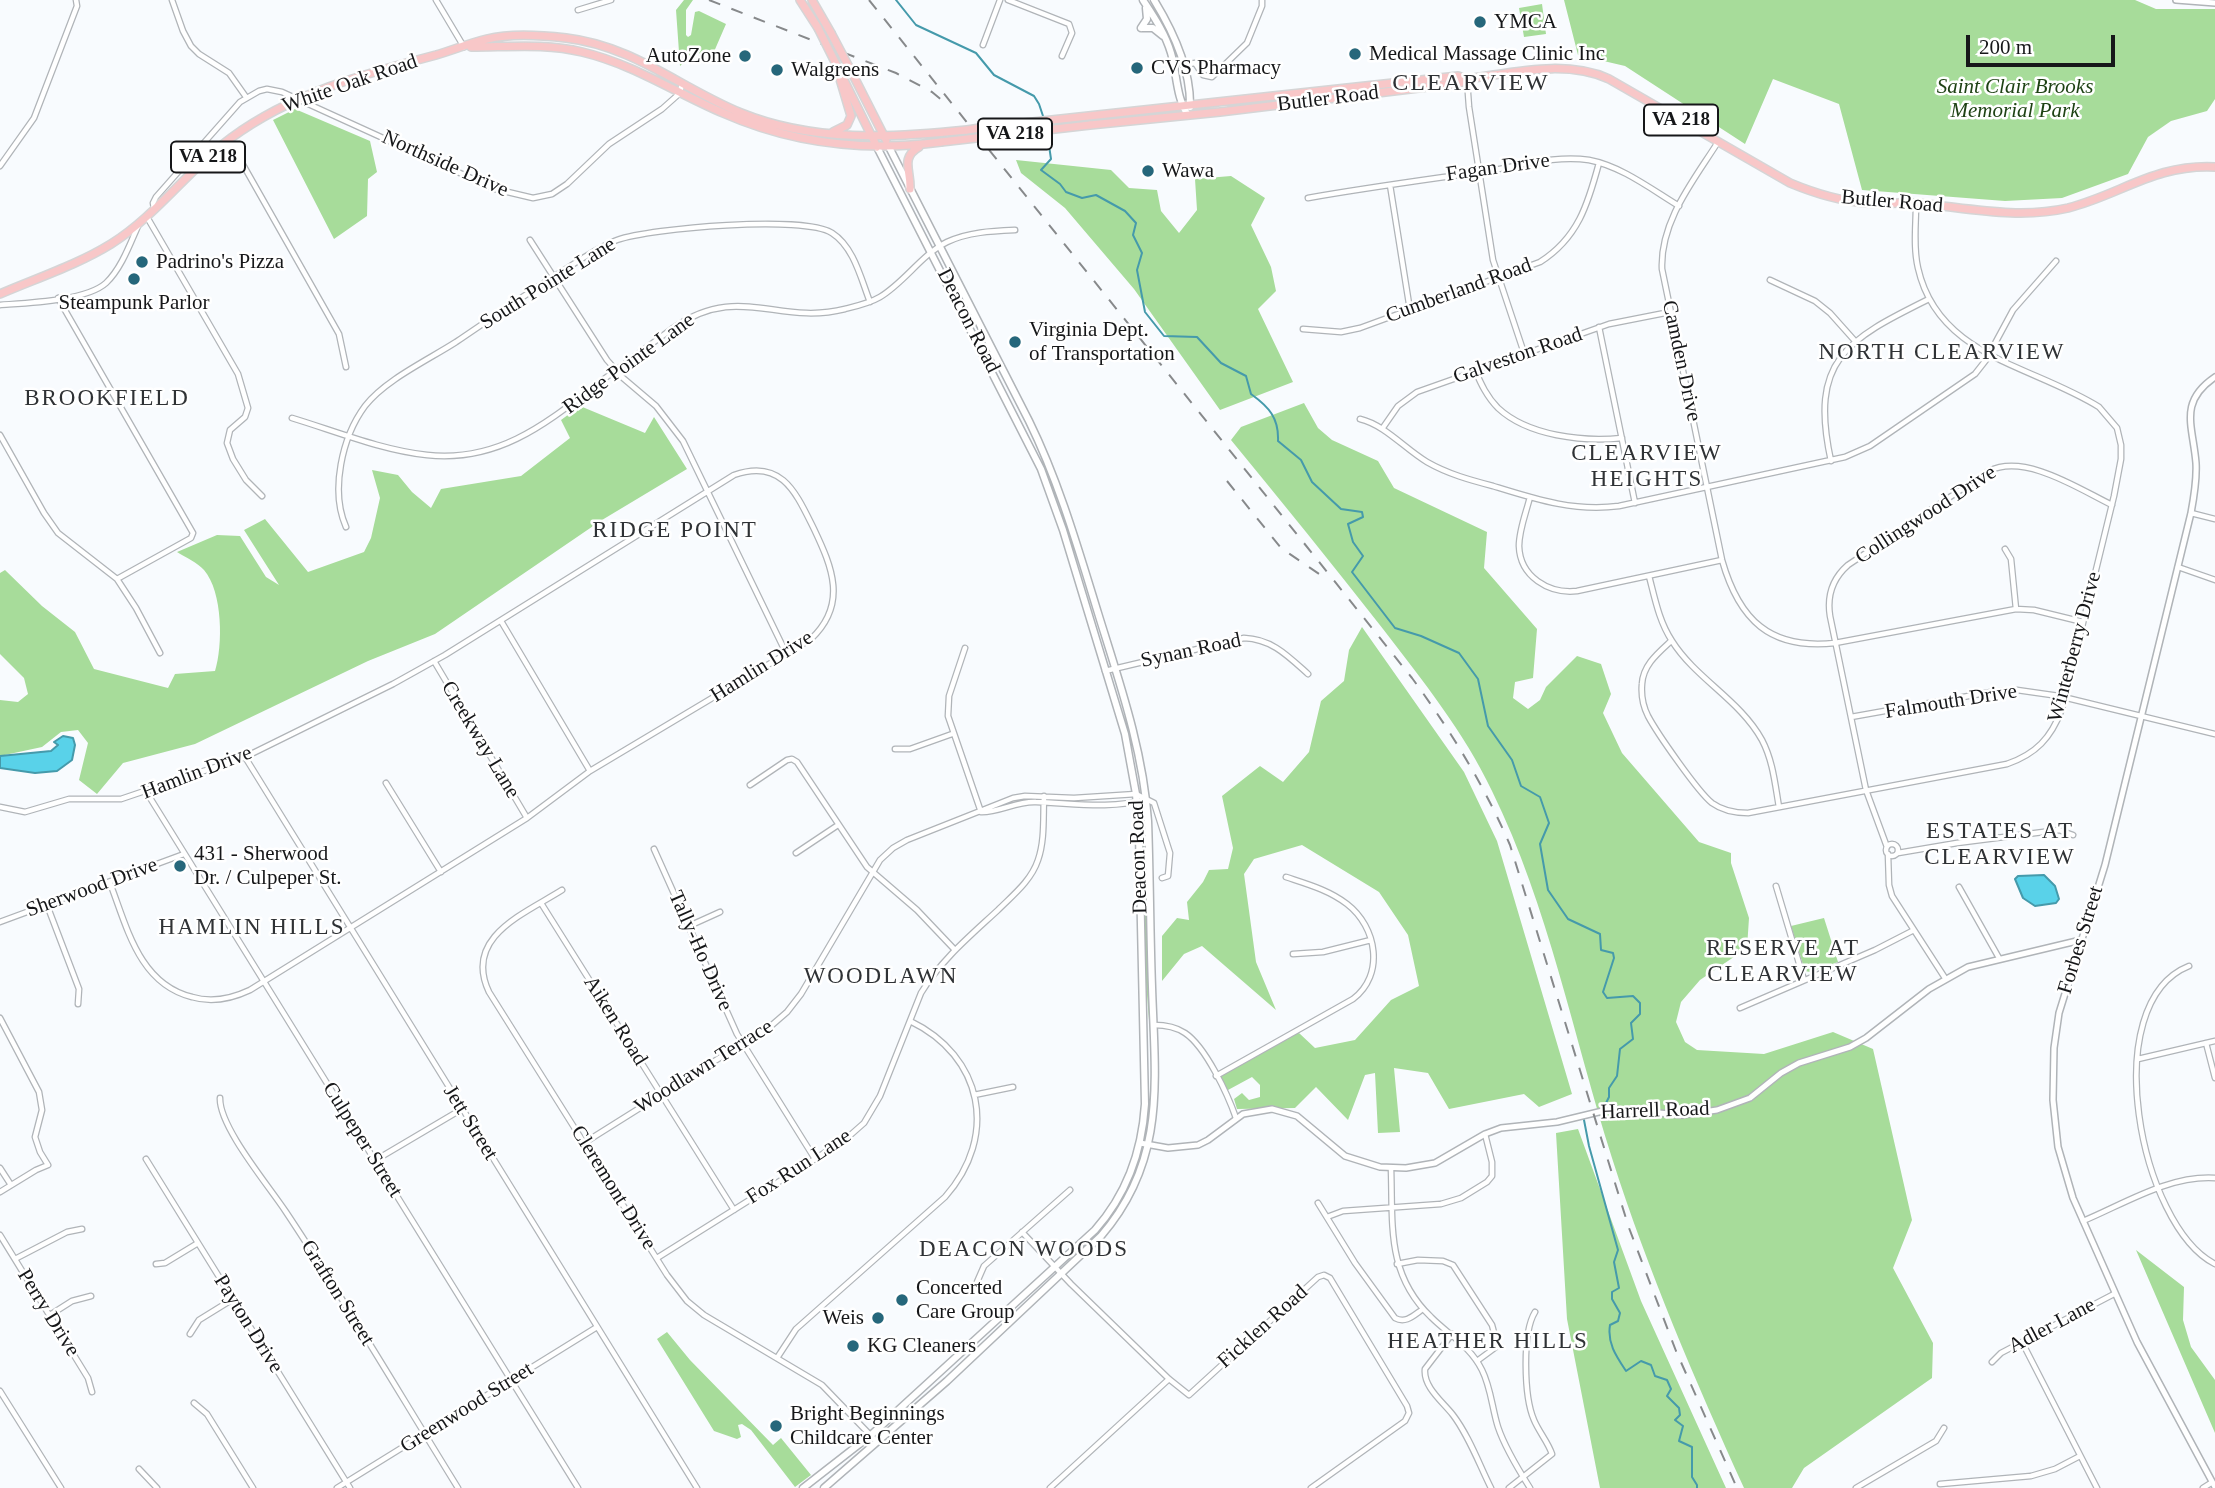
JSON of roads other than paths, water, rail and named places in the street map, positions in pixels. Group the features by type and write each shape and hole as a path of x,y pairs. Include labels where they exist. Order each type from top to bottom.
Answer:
{"main road":[{"path":"800,0 837,66 851,116 842,129 828,133"},
{"name":"Deacon Road","path":"812,0 850,69 1050,465 1115,668 1138,749 1146,799 1154,1109 1148,1145 1135,1188 1118,1215 1090,1248 824,1488"},
{"path":"1154,0 1173,34 1183,65 1191,105 1188,115"},
{"path":"1144,1 1166,39 1181,106 1188,115"},
{"path":"1144,1 1147,19 1141,28 1153,28 1166,39"},
{"name":"White Oak Road","path":"1,292 99,251 138,225 229,139 298,98 382,69 488,38 532,35 570,38 622,52 653,65 743,114 828,133 884,137 1181,106"},
{"name":"White Oak Road","path":"464,47 531,46 568,49 617,62 735,119 785,136 834,144 877,147 922,145 1188,115"},
{"name":"Deacon Road","path":"803,1488 871,1435 1084,1242 1110,1211 1125,1184 1140,1143 1146,1090 1137,798 1125,734 1041,469 837,66"},
{"name":"Butler Road","path":"1188,115 1565,68 1589,71 1609,79 1780,178 1819,194 1867,203 1916,204 2013,214 2039,213 2087,202 2165,171 2215,167"},
{"name":"Butler Road","path":"1191,105 1459,76 1466,79"},
{"name":"VA 218","path":"1181,106 1191,105"},
{"path":"910,189 911,177 906,161 909,154 922,145"}],"street":[{"path":"0,166 26,131 40,105 77,6 76,0"},
{"path":"155,210 153,203 156,197 230,111 246,97 229,73 191,46 172,0"},
{"path":"436,0 464,47"},
{"path":"578,10 611,0"},
{"path":"983,45 1000,0"},
{"path":"1008,0 1069,24 1072,33 1062,56"},
{"path":"1183,65 1195,63 1203,75 1212,77 1247,43 1262,0"},
{"path":"2176,0 2215,3"},
{"path":"1466,79 1498,278 1524,354"},
{"path":"680,93 682,83"},
{"name":"Northside Drive","path":"246,97 267,89 298,98 495,189 533,198 552,194 567,184 610,144 657,113 680,93"},
{"path":"229,139 338,334 346,367"},
{"name":"Camden Drive","path":"1718,142 1667,229 1662,251 1662,269 1722,560 1741,607 1762,629 1778,638 1798,643 1835,643 2016,609 2034,610 2083,622"},
{"name":"Fagan Drive","path":"1308,198 1567,159 1599,163 1619,171 1679,206"},
{"name":"Cumberland Road","path":"1303,329 1351,330 1540,262 1564,243 1582,217 1599,163"},
{"path":"1390,185 1410,310"},
{"name":"Winterberry Drive","path":"1671,641 1651,661 1643,677 1643,701 1648,716 1704,795 1727,810 1742,813 1779,807 1996,766 2021,759 2035,751 2058,720 2112,505 2122,452 2120,437 2111,418 2092,402 1990,354 1949,328 1929,299 1921,281 1916,256 1916,204"},
{"path":"147,217 238,374 248,408 245,417 230,430 227,443 246,480 262,496"},
{"name":"South Pointe Lane","path":"345,527 340,511 338,481 350,435 360,414 378,393 603,246 633,236 756,224 798,225 826,230 844,244 852,256 870,302"},
{"path":"0,305 58,299 89,292 107,282 138,225"},
{"name":"Ridge Pointe Lane","path":"292,418 396,449 428,455 457,455 488,449 520,439 544,425 684,320 715,307 746,305 790,313 839,310 882,296 946,243 975,233 1015,230"},
{"path":"530,240 616,370 656,406 691,454 788,654"},
{"path":"1360,419 1382,429 1416,456 1444,471 1530,497 1583,509 1635,503 1831,461 1870,446 1975,374 1990,354 2013,310 2056,261"},
{"path":"1770,280 1815,301 1830,313 1855,341"},
{"path":"58,299 193,533 191,538 117,579"},
{"path":"1831,461 1824,423 1824,400 1834,370 1843,354 1855,341 1879,324 1929,299"},
{"name":"Galveston Road","path":"1382,429 1398,406 1411,395 1599,327 1670,312"},
{"path":"1599,327 1635,503"},
{"path":"1475,370 1496,407 1521,424 1580,440 1622,438"},
{"name":"Forbes Street","path":"2213,1485 2114,1294 2082,1222 2066,1180 2058,1147 2053,1071 2059,1013 2105,865 2191,513 2196,477 2190,409 2197,392 2215,377"},
{"path":"0,435 58,533 117,579 160,653"},
{"name":"Collingwood Drive","path":"1894,853 1883,837 1866,790 1835,643 1829,603 1834,582 1842,570 1996,467 2031,467 2112,505"},
{"name":"Hamlin Drive","path":"0,807 25,812 69,799 115,800 146,792 245,757 434,661 708,490 742,472 763,471 776,475 788,484 829,560 834,581 833,600 818,633 788,654 590,771 527,818 241,994 214,1000 190,997 164,985 150,972 140,957 110,883"},
{"path":"1530,497 1520,537 1520,552 1525,567 1542,585 1554,590 1570,592 1722,560"},
{"path":"2191,513 2215,519"},
{"path":"2005,548 2011,559 2016,609"},
{"path":"2178,567 2215,580"},
{"path":"1649,576 1657,610 1671,641 1754,727 1770,759 1779,807"},
{"path":"500,620 590,771"},
{"name":"Synan Road","path":"1105,671 1244,638 1275,646 1308,674"},
{"path":"965,648 948,704 948,722 981,812"},
{"name":"Creekway Lane","path":"434,661 527,818"},
{"name":"Falmouth Drive","path":"1851,717 2004,690 2038,691 2215,734"},
{"path":"895,750 910,749 952,734"},
{"name":"Jett Street","path":"245,757 697,1488"},
{"path":"750,785 789,760 795,760 872,873 917,909 955,950"},
{"path":"387,783 441,872"},
{"name":"Culpeper Street","path":"146,792 578,1488"},
{"name":"Woodlawn Terrace","path":"584,1143 779,1019 794,1003 872,873 886,854 900,843 1013,798 1137,798"},
{"path":"1137,798 1154,803 1170,853 1168,876 1162,878"},
{"name":"Fox Run Lane","path":"657,1258 847,1138 870,1114 928,982 955,950 1022,887 1033,872 1041,845 1044,800"},
{"path":"796,853 838,825"},
{"path":"1894,853 2059,830 2073,835"},
{"path":"1889,846 1894,853"},
{"name":"Tally-Ho Drive","path":"654,849 742,1044 815,1159"},
{"path":"1894,853 1888,865 1890,892 1945,978"},
{"name":"Sherwood Drive","path":"0,922 184,854"},
{"path":"1216,1076 1359,995 1368,984 1373,970 1371,940 1363,922 1347,904 1328,892 1286,877"},
{"path":"1776,886 1804,980"},
{"path":"1959,887 1999,958"},
{"name":"Cleremont Drive","path":"562,890 503,928 490,941 484,954 484,980 489,992 680,1293 696,1309 826,1388 877,1443"},
{"name":"Aiken Road","path":"541,903 734,1210"},
{"path":"47,905 79,989 78,1004"},
{"path":"689,926 720,912"},
{"path":"1740,1008 1895,941 1914,930"},
{"path":"1293,954 1323,952 1371,940"},
{"name":"Harrell Road","path":"1140,1143 1168,1148 1198,1145 1219,1133 1236,1118 1263,1110 1289,1112 1303,1120 1345,1156 1366,1164 1391,1168 1435,1163 1485,1134 1501,1128 1557,1122 1611,1109 1682,1115 1717,1110 1741,1102 1790,1067 1866,1038 1945,978 1968,967 2081,940"},
{"path":"2189,966 2171,976 2154,995 2143,1026 2137,1059 2136,1089 2146,1152 2159,1189 2181,1233 2196,1251 2215,1264"},
{"path":"0,1018 39,1092 42,1110 35,1137 48,1165 0,1192"},
{"path":"778,1358 796,1329 931,1209 958,1180 968,1161 975,1137 977,1114 974,1094 964,1067 952,1050 934,1034 910,1021"},
{"path":"1153,1025 1172,1027 1187,1035 1204,1054 1236,1118"},
{"path":"2137,1059 2215,1041"},
{"path":"2206,1043 2215,1077"},
{"path":"974,1094 1013,1087"},
{"name":"Grafton Street","path":"220,1098 223,1115 253,1165 285,1210 458,1488"},
{"path":"374,1161 462,1109"},
{"path":"1327,1217 1343,1211 1449,1203 1461,1198 1487,1182 1493,1172 1485,1134"},
{"name":"Payton Drive","path":"146,1159 350,1488"},
{"path":"0,1168 11,1185"},
{"path":"1391,1168 1393,1243 1405,1285 1423,1309 1452,1334 1477,1361 1490,1389 1501,1435 1530,1488"},
{"path":"2082,1222 2184,1180 2215,1178"},
{"path":"976,1282 984,1266 1070,1190"},
{"path":"1318,1203 1371,1286 1395,1318 1407,1320 1423,1309"},
{"path":"15,1259 67,1232 82,1229"},
{"name":"Ficklen Road","path":"1022,1232 1062,1274 1189,1395 1318,1277 1324,1275 1330,1278 1409,1413 1405,1421 1311,1488"},
{"name":"Perry Drive","path":"0,1235 88,1378 92,1392"},
{"path":"156,1264 165,1263 198,1243"},
{"path":"1397,1264 1418,1259 1443,1261 1456,1269 1495,1331 1497,1343 1494,1350 1477,1361"},
{"name":"Adler Lane","path":"1992,1362 2001,1353 2114,1294"},
{"path":"50,1315 72,1301 91,1296"},
{"path":"190,1334 199,1320 233,1299"},
{"path":"1509,1488 1552,1454 1534,1419 1528,1400 1526,1372 1530,1326 1535,1312"},
{"name":"Greenwood Street","path":"337,1488 597,1327"},
{"path":"1452,1334 1425,1369 1424,1375 1459,1424 1491,1488"},
{"path":"2022,1342 2097,1488"},
{"path":"1050,1488 1169,1378"},
{"path":"0,1391 61,1488"},
{"path":"194,1403 207,1414 253,1488"},
{"path":"1856,1488 1936,1441 1944,1428"},
{"path":"1940,1484 2031,1476 2055,1469 2080,1456"},
{"path":"139,1469 157,1488"},
{"path":"2203,1488 2213,1485"}],"water":[{"path":"63,736 73,738 75,745 72,760 57,771 35,773 0,768 0,756 51,751 58,745 54,742"},
{"path":"2044,875 2055,886 2059,899 2056,903 2035,906 2023,898 2015,879 2018,876"}],"waterway":[{"path":"896,0 916,25 976,53 994,75 1034,96 1043,116"},
{"path":"1047,132 1051,159 1041,170 1066,192 1082,198 1096,195 1125,211 1136,223 1133,235 1142,253 1137,270 1145,312 1164,336 1197,337 1221,363 1246,376 1251,394 1275,419 1278,441 1301,460 1312,482 1341,509 1362,512 1363,517 1348,524 1353,542 1363,556 1352,572 1395,628 1459,653 1478,679 1488,726 1512,760 1521,786 1540,797 1549,823 1540,844 1548,890 1568,919 1600,934 1601,950 1613,953 1614,958 1603,992 1607,998 1633,996 1640,1003 1640,1014 1631,1023 1633,1039 1620,1049 1617,1076 1609,1088 1605,1105"},
{"path":"1584,1120 1618,1250 1614,1262 1619,1288 1612,1292 1612,1299 1620,1313 1618,1321 1610,1325 1611,1344 1626,1371 1641,1361 1651,1365 1655,1376 1667,1380 1671,1389 1667,1396 1679,1408 1680,1415 1675,1420 1683,1426 1679,1441 1692,1447 1692,1477 1697,1488"}],"railway":[{"path":"709,0 896,73 932,92 943,101"},
{"path":"869,0 1412,678 1466,759 1510,845 1629,1228 1676,1351 1737,1488"},
{"path":"1227,481 1281,548 1325,578"}],"place":[{"name":"YMCA","path":"1480,22"},
{"name":"Medical Massage Clinic Inc","path":"1355,54"},
{"name":"AutoZone","path":"745,56"},
{"name":"CVS Pharmacy","path":"1137,68"},
{"name":"Walgreens","path":"777,70"},
{"name":"Wawa","path":"1148,171"},
{"name":"Padrino's Pizza","path":"142,262"},
{"name":"Steampunk Parlor","path":"134,279"},
{"name":"Virginia Dept. of Transportation","path":"1015,342"},
{"name":"431 - Sherwood Dr. / Culpeper St.","path":"180,866"},
{"name":"Concerted Care Group","path":"902,1300"},
{"name":"Weis","path":"878,1318"},
{"name":"KG Cleaners","path":"853,1346"},
{"name":"Bright Beginnings Childcare Center","path":"776,1426"}],"district":[{"name":"CLEARVIEW","path":"1471,84"},
{"name":"NORTH CLEARVIEW","path":"1942,353"},
{"name":"BROOKFIELD","path":"107,399"},
{"name":"CLEARVIEW HEIGHTS","path":"1647,467"},
{"name":"RIDGE POINT","path":"675,531"},
{"name":"ESTATES AT CLEARVIEW","path":"2000,845"},
{"name":"HAMLIN HILLS","path":"252,928"},
{"name":"RESERVE AT CLEARVIEW","path":"1783,962"},
{"name":"WOODLAWN","path":"881,977"},
{"name":"DEACON WOODS","path":"1024,1250"},
{"name":"HEATHER HILLS","path":"1488,1342"}],"park label":[{"name":"Saint Clair Brooks Memorial Park","path":"2015,99"}]}
